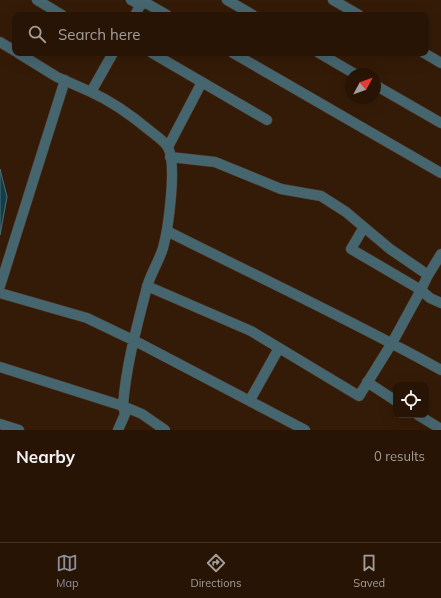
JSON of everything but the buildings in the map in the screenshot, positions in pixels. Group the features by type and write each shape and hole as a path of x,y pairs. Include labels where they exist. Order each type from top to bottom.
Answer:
{"street":[{"path":"37,0 57,12"},
{"path":"227,0 248,12"},
{"path":"333,0 354,12"},
{"path":"136,12 138,2 146,4 161,12"},
{"path":"0,42 12,49"},
{"path":"23,56 65,80 107,99 130,115 168,147 172,162 170,214 167,231 163,248 147,286 133,340 124,387 125,414 118,430"},
{"path":"91,92 111,56"},
{"path":"157,56 268,120"},
{"path":"238,56 441,173"},
{"path":"324,56 345,68"},
{"path":"429,56 441,63"},
{"path":"0,286 65,80"},
{"path":"168,147 202,82"},
{"path":"381,88 441,122"},
{"path":"170,157 216,162 281,189 321,196 346,212 390,249 428,275"},
{"path":"364,227 351,249 421,290 430,298 441,303"},
{"path":"167,231 392,343 441,370"},
{"path":"147,286 251,331 358,396 392,343 428,275 441,254"},
{"path":"0,293 87,318 250,400 305,430"},
{"path":"250,400 279,348"},
{"path":"0,367 124,406 142,414 165,430"},
{"path":"367,382 393,399"},
{"path":"423,418 441,429"},
{"path":"0,424 19,430"}],"water":[{"path":"0,169 7,197 0,235"}]}
